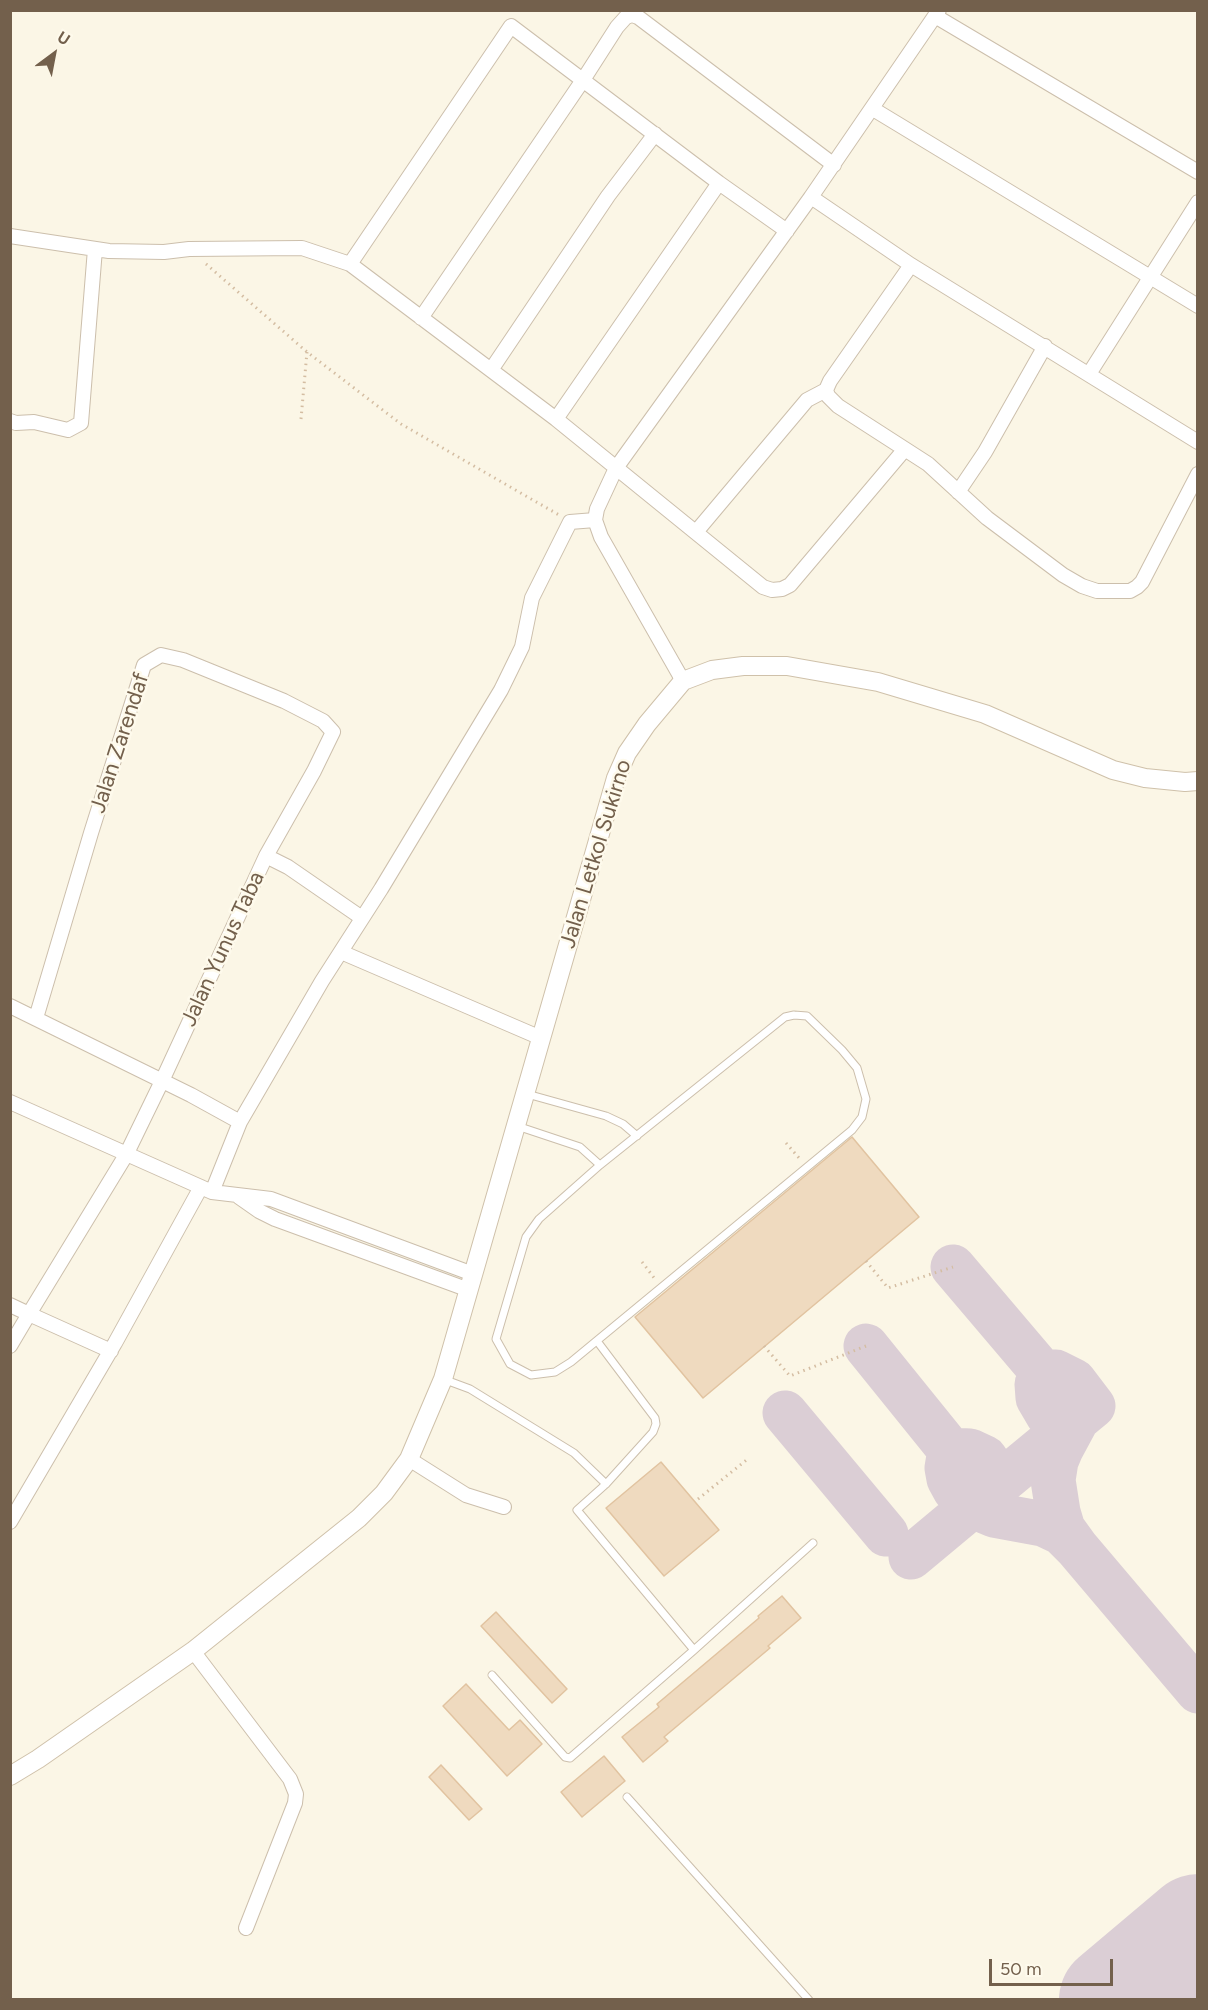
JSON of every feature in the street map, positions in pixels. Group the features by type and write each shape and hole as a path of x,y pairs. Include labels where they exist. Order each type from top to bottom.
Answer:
{"main road":[{"name":"Jalan Letkol Sukirno","path":"10,1776 193,1651 359,1518 384,1493 410,1460 443,1379 616,778 627,753 646,724 683,681 712,670 743,666 787,666 878,682 985,714 1113,770 1145,778 1197,782"}],"street":[{"path":"683,681 601,537 595,520 597,509 616,468 811,198 937,13 1197,172"},
{"path":"421,318 617,27 626,17 633,15 834,165"},
{"path":"351,264 509,28 514,27 719,183 787,231"},
{"path":"873,109 1197,306"},
{"path":"491,370 608,196 655,134"},
{"path":"556,419 719,183"},
{"path":"811,198 911,265 1197,442"},
{"path":"1089,374 1197,202"},
{"path":"10,236 95,249 164,252 189,249 302,248 351,264 556,419 763,587 772,590 790,585 905,449"},
{"path":"12,425 34,422 68,430 81,423 95,249"},
{"path":"696,532 807,400 826,390 911,265"},
{"path":"958,492 984,452 1045,346"},
{"path":"826,390 828,396 838,406 928,464 987,518 1063,575 1082,586 1097,591 1130,591 1142,582 1197,474"},
{"path":"10,1522 207,1190 240,1122 340,952 501,690 522,647 532,598 570,522 595,520"},
{"name":"Jalan Zarendaf","path":"36,1018 144,665 161,655 183,660 284,701 323,721 333,732 314,771 266,856"},
{"name":"Jalan Yunus Taba","path":"10,1346 126,1155 266,856 288,867 362,918"},
{"path":"340,952 541,1038"},
{"path":"10,1006 240,1122"},
{"path":"10,1102 207,1190 238,1196 275,1219 471,1281"},
{"path":"10,1305 111,1351"},
{"path":"410,1460 466,1495 504,1507"},
{"path":"193,1651 290,1779 296,1794 295,1803 246,1928"}],"lane":[{"path":"807,1016 857,1068 866,1099 862,1117 852,1130 572,1362 555,1372 531,1375 510,1364 496,1339 526,1237 539,1219 600,1165 785,1017 807,1016"},
{"path":"525,1093 606,1116 623,1124 637,1136"},
{"path":"516,1126 580,1147 600,1165"},
{"path":"597,1341 655,1418 656,1424 653,1432 606,1484 577,1510 694,1650"},
{"path":"443,1379 470,1389 574,1453 606,1484"},
{"path":"492,1675 565,1757 570,1758 813,1543"},
{"path":"627,1797 808,2000"}],"path":[{"path":"189,249 307,352 401,424 570,522"},
{"path":"301,419 307,352"},
{"path":"786,1143 807,1167"},
{"path":"866,1261 888,1288 953,1267"},
{"path":"642,1262 662,1287"},
{"path":"764,1346 790,1376 866,1347"},
{"path":"698,1499 749,1458"}],"building":[{"path":"852,1137 919,1217 703,1398 635,1317"},
{"path":"661,1462 719,1530 664,1576 606,1508"},
{"path":"782,1596 801,1618 768,1646 770,1648 664,1737 668,1741 643,1762 622,1737 659,1707 657,1704"},
{"path":"496,1612 567,1689 552,1703 481,1626"},
{"path":"466,1684 509,1730 520,1720 542,1744 507,1776 443,1706"},
{"path":"604,1756 625,1781 582,1817 561,1792"},
{"path":"441,1765 482,1809 469,1820 429,1777"}],"taxiway":[{"path":"953,1267 1043,1373"},
{"path":"866,1346 950,1450"},
{"path":"911,1557 1093,1406 1074,1381 1056,1372 1046,1372 1037,1384 1038,1398 1048,1415 1063,1430"},
{"path":"785,1413 886,1534"},
{"path":"1075,1423 1056,1461 1053,1480 1063,1529 1076,1547"},
{"path":"1001,1482 985,1458 970,1451 950,1450 947,1468 949,1479 955,1490 965,1500 994,1515 1043,1524 1062,1533 1198,1691"}],"runway":[{"path":"1115,2000 1198,1930"}]}
